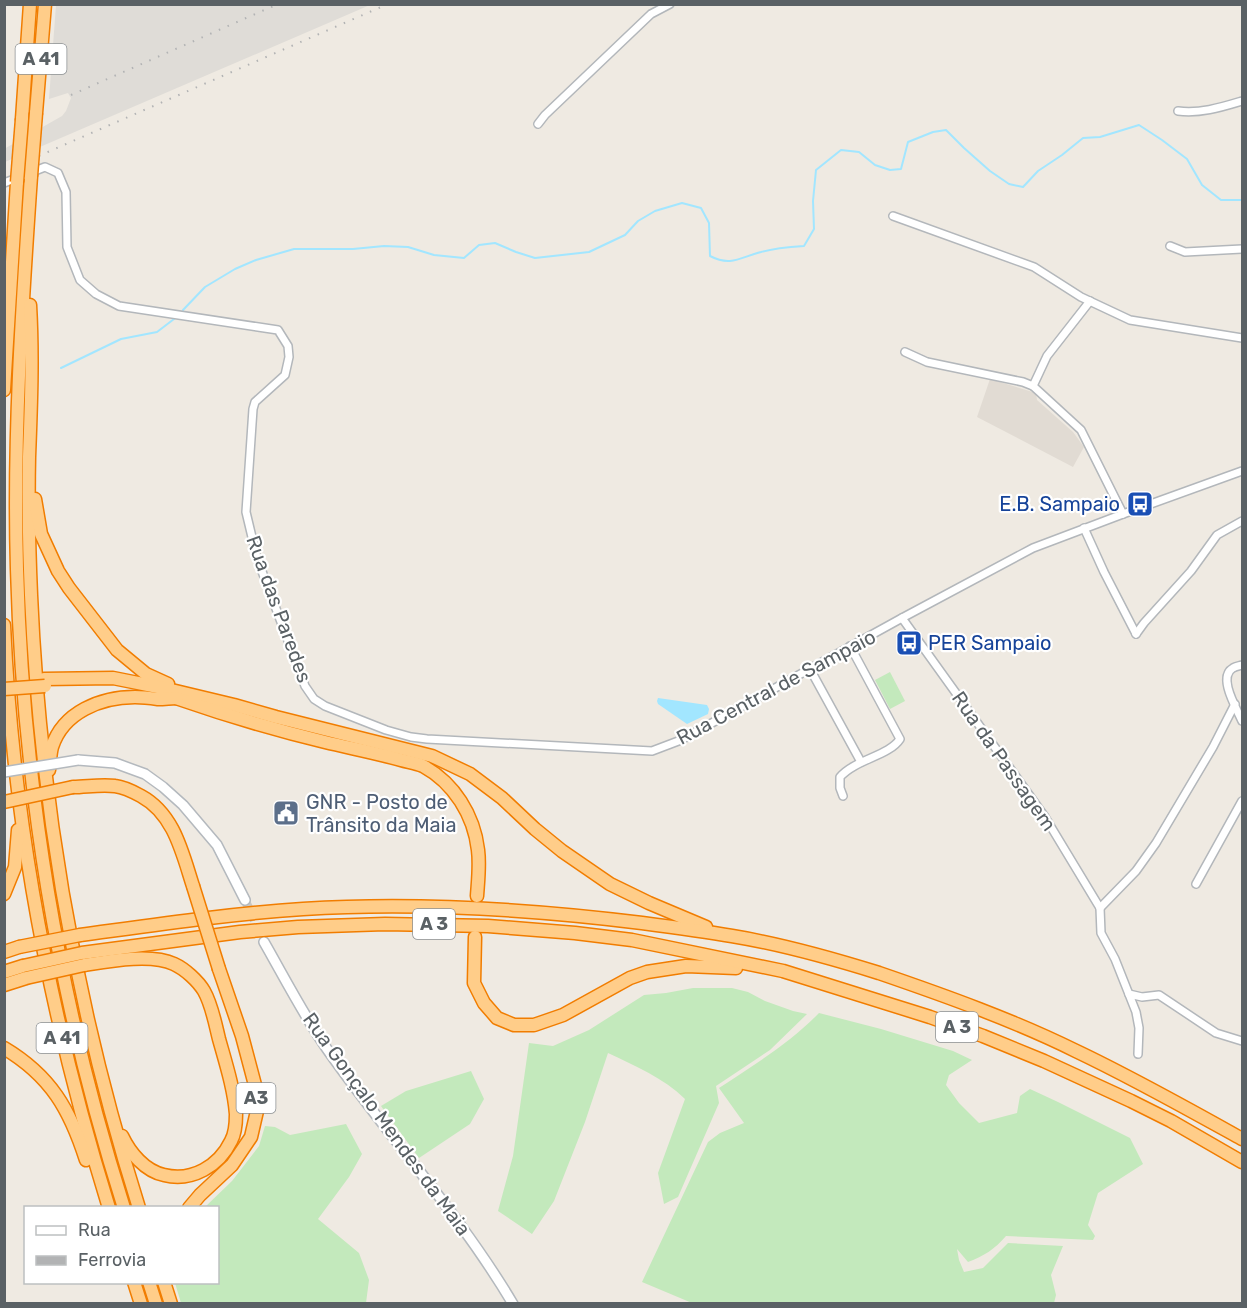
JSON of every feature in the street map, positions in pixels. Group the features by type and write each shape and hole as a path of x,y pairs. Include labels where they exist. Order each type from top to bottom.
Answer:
{"highway":[{"name":"A 41","path":"4,390 11,183 21,119 30,4"},
{"name":"A 41","path":"45,4 26,250 18,416 16,527 20,631 32,781 47,890 65,988 91,1095 123,1206"},
{"path":"26,250 31,334 30,582 41,739 62,892 78,978 108,1103 138,1206"},
{"path":"29,459 41,534 58,571 69,588 117,650 132,664 146,674 197,696"},
{"name":"A 41","path":"4,625 20,804 49,982 74,1087 108,1206"},
{"path":"4,682 113,678 197,696 432,756 470,774 502,798 562,851 610,884 698,925 733,936"},
{"path":"4,689 44,682 142,690 177,698 273,728 421,765 445,782 463,804 475,829 479,853 477,896"},
{"path":"49,807 48,776 52,748 62,730 75,716 92,705 115,698 137,696 159,699 177,698"},
{"name":"A3","path":"4,802 73,787 114,786 128,789 152,802 173,829 184,856 242,1036 255,1084 257,1112 252,1137 232,1166 191,1206"},
{"path":"4,894 15,867 20,804"},
{"name":"A 3","path":"4,952 80,934 241,914 331,908 418,906 491,908 568,914 733,936 866,969 987,1012 1079,1052 1159,1092 1242,1139"},
{"name":"A 3","path":"83,959 197,937 267,930 375,924 507,927 603,936 666,946 783,971 983,1036 1131,1101 1242,1162"},
{"path":"475,937 474,983 484,1003 497,1018 514,1025 534,1025 563,1015 630,978 661,969 702,966 783,971"},
{"path":"4,972 25,972 83,959 156,959 175,964 192,977 204,991 231,1083 236,1117 232,1139 222,1157 203,1171 181,1177 162,1175 142,1164 130,1151 108,1103"},
{"path":"4,985 25,972"},
{"path":"4,1048 32,1067 55,1091 79,1138 90,1172 105,1195"},
{"path":"135,1284 141,1304"},
{"path":"149,1284 156,1304"},
{"path":"165,1284 172,1304"},
{"path":"170,1284 172,1304"}],"street":[{"path":"538,124 651,14 670,4"},
{"path":"1178,111 1206,110 1242,101"},
{"name":"Rua das Paredes","path":"11,183 45,167 58,173 66,192 67,247 80,280 96,294 119,306 278,330 283,337 288,346 289,357 285,375 255,402 253,409 246,512 257,558 305,686 314,699 325,706 372,725 411,737 636,749"},
{"path":"892,216 1034,267 1089,301 1130,320 1242,338"},
{"path":"1170,246 1185,252 1242,249"},
{"path":"1033,386 1036,375 1047,356 1089,301"},
{"path":"904,352 927,362 1033,386 1081,430 1123,514"},
{"name":"Rua Central de Sampaio","path":"636,749 652,751 681,740 1033,548 1242,471"},
{"path":"1084,528 1136,634 1144,622 1191,571 1217,535 1242,521"},
{"name":"Rua da Passagem","path":"902,618 1045,817 1100,908"},
{"path":"843,796 840,777 845,772 896,746 900,739 850,646"},
{"path":"1242,665 1233,668 1226,679 1242,721"},
{"path":"810,669 861,762"},
{"path":"1138,1054 1139,1028 1136,1012 1115,959 1101,933 1100,908 1137,871 1156,843 1213,747 1235,704"},
{"path":"4,772 78,760 115,763 145,774 183,805 217,845 245,900"},
{"path":"1196,884 1242,801"},
{"name":"Rua Gonçalo Mendes da Maia","path":"264,942 326,1047 496,1274 513,1304"},
{"path":"1129,994 1142,997 1159,995 1216,1033 1242,1041"}],"shaded area":[{"path":"56,5 370,5 5,162 4,149 62,116 71,98 68,93 49,99"},
{"path":"990,379 1036,393 1037,400 1073,432 1084,447 1073,467 977,417"}],"green space":[{"path":"890,672 905,701 890,709 875,680"},
{"path":"693,988 732,988 807,1014 770,1050 716,1086 719,1103 678,1197 664,1204 658,1173 685,1099 659,1079 608,1053 585,1122 554,1201 532,1234 498,1211 513,1156 529,1043 553,1046 589,1030 644,995"},
{"path":"819,1013 953,1051 972,1060 949,1075 946,1085 959,1103 979,1123 1017,1113 1020,1096 1030,1089 1130,1138 1143,1164 1098,1193 1088,1225 1095,1236 1093,1240 1006,1236 989,1252 968,1262 957,1249 964,1272 983,1268 1008,1243 1063,1246 1051,1275 1056,1295 1054,1303 692,1303 642,1282 708,1142 720,1133 744,1123 719,1088 784,1044"},
{"path":"471,1071 484,1099 470,1124 419,1158 381,1106 406,1091"},
{"path":"346,1124 362,1154 349,1177 318,1219 359,1253 369,1280 366,1303 181,1303 175,1284 219,1284 219,1206 206,1206 232,1181 259,1146 265,1126 275,1127 290,1135"}],"water":[{"path":"658,698 707,705 708,714 687,724 658,704"}],"waterway":[{"path":"183,310 205,287 235,269 294,249 408,247 434,255 464,258 479,245 495,243 535,258 589,252 625,235 638,221 655,211 682,203 701,208 709,223 710,256 717,259 730,261 772,250 804,246 814,229 813,201 816,170 841,150 859,152 875,165 890,170 901,169 908,142 933,132 946,130 990,171 1009,184 1023,187 1038,171 1083,138 1100,137 1139,125 1187,159 1202,185 1221,200 1242,200"},
{"path":"61,368 121,339 157,332 174,319"}],"tunnel":[{"path":"245,900 260,933"}],"railway":[{"path":"71,95 278,4"},
{"path":"4,171 388,4"}],"place":[{"name":"E.B. Sampaio","path":"1140,504"},
{"name":"PER Sampaio","path":"909,643"},
{"name":"GNR - Posto de Trânsito da Maia","path":"286,813"}]}
